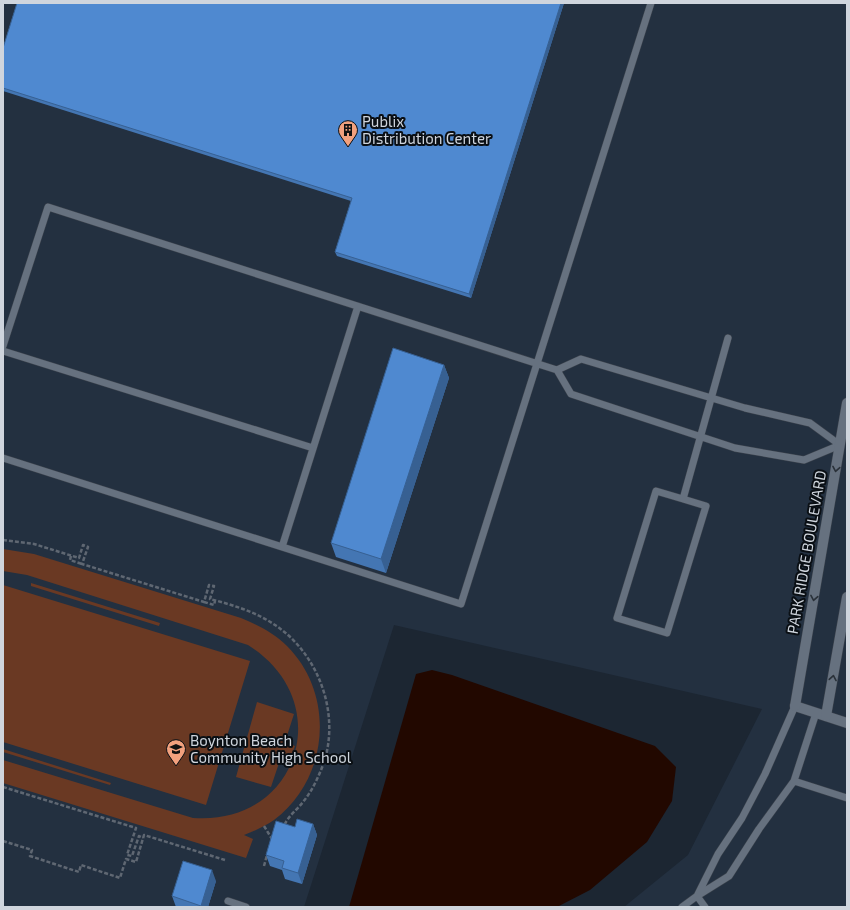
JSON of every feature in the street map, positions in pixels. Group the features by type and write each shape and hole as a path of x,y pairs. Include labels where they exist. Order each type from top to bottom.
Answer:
{"street":[{"name":"PARK RIDGE BOULEVARD","path":"795,706 844,446 847,403"},
{"path":"821,714 847,597"},
{"path":"795,706 847,723"}],"lane":[{"path":"3,458 461,604 651,3"},
{"path":"3,346 48,207 538,363 557,370 570,394 701,438 735,448 804,460 844,446"},
{"path":"282,547 358,306"},
{"path":"684,499 728,338"},
{"path":"3,351 313,448"},
{"path":"557,370 581,359 745,408 810,423 844,446"},
{"path":"656,491 684,499 706,506 667,633 617,618 656,491"},
{"path":"697,896 718,854 742,818 795,706"},
{"path":"682,907 729,876 759,829 794,781 821,714"},
{"path":"794,781 847,798"},
{"path":"697,896 705,907"},
{"path":"228,901 246,907"}],"path":[{"path":"3,540 34,544 79,558 83,545 88,547 82,564"},
{"path":"71,556 70,560 82,564 214,605 215,601"},
{"path":"204,602 209,585 214,586 210,599 261,617 284,632 308,658 324,692 329,715 329,727 324,762 311,791 287,819 283,830"},
{"path":"3,787 136,828 127,855 132,856 139,836 144,838"},
{"path":"264,826 272,839"},
{"path":"3,841 32,850 30,856 79,872 81,866 120,878 126,859 136,862 144,835 225,860"},
{"path":"270,846 272,839 276,837"},
{"path":"264,866 268,852"}],"shaded area":[{"path":"3,3 847,3 847,907 624,907 688,855 762,709 394,625 304,907 3,907"},
{"path":"3,549 34,554 241,618 277,637 287,646 303,666 313,688 319,712 320,736 315,760 306,782 292,803 274,820 263,827 244,835 253,839 246,858 3,783 3,760 193,818 229,815 259,802 281,782 294,756 298,726 292,697 276,669 248,645 27,575 3,571"},
{"path":"31,583 160,623 159,626 31,586"},
{"path":"3,585 250,661 206,805 3,742"},
{"path":"432,670 452,675 655,746 676,767 672,801 647,842 590,890 557,907 349,907 416,674"},
{"path":"257,702 294,714 285,742 295,746 290,760 281,757 271,787 236,777"},
{"path":"3,749 111,783 110,785 3,752"}],"building":[{"name":"Publix Distribution Center","path":"17,3 561,3 469,294 335,252 352,198 3,88 3,48"},
{"path":"393,348 444,365 381,559 331,543"},
{"path":"297,819 313,824 298,873 282,868 284,861 266,855 276,821 295,827"},
{"path":"183,861 212,870 201,906 172,896"}],"place":[{"name":"Publix Distribution Center","path":"348,147"},
{"name":"Boynton Beach Community High School","path":"176,766"}]}
